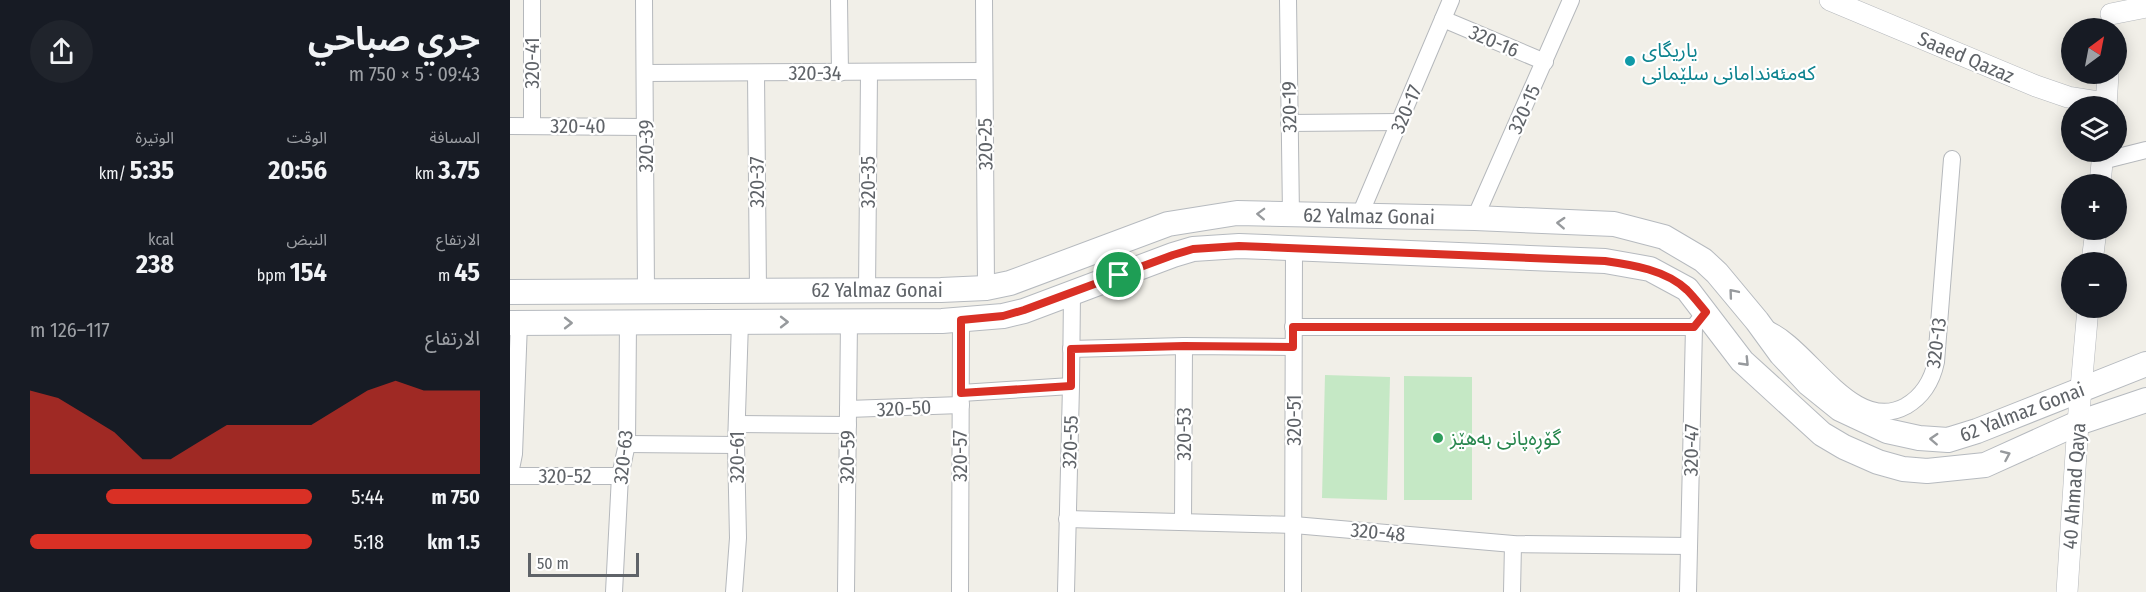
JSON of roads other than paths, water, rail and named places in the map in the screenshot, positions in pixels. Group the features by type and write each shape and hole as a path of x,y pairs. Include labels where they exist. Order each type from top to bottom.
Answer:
{"main road":[{"name":"62 Yalmaz Gonai","path":"510,292 867,291 986,288 1010,283 1168,224 1237,213 1475,218 1614,224 1664,237 1703,260 1717,273 1757,321 1794,370 1840,409 1887,431 1919,438 1948,440 1977,431 2146,364"},
{"name":"62 Yalmaz Gonai","path":"514,323 961,320 1003,316 1193,249 1239,246 1605,261 1650,269 1687,289 1700,319 1822,434 1845,447 1903,470 1927,471 1985,465 2078,423 2146,400"},
{"path":"1107,247 1119,275"}],"street":[{"name":"320-41","path":"532,0 532,126"},
{"name":"320-39","path":"644,0 646,292"},
{"path":"839,0 840,73"},
{"name":"320-25","path":"984,0 986,288"},
{"name":"320-19","path":"1288,0 1292,215"},
{"name":"320-17","path":"1359,217 1451,0"},
{"name":"320-15","path":"1475,218 1571,0"},
{"name":"Saaed Qazaz","path":"1830,0 2065,96"},
{"path":"2111,14 2146,7"},
{"name":"320-16","path":"1443,19 1545,62"},
{"name":"320-34","path":"646,73 984,71"},
{"name":"320-37","path":"756,73 758,291"},
{"name":"320-35","path":"867,291 869,73"},
{"path":"1289,123 1400,122"},
{"name":"320-40","path":"510,126 646,127"},
{"path":"2127,153 2146,150"},
{"name":"320-13","path":"1757,321 1787,340 1825,378 1867,409 1885,412 1902,408 1912,402 1929,384 1936,362 1952,159"},
{"name":"320-51","path":"1293,592 1294,248"},
{"name":"320-55","path":"1066,592 1072,293"},
{"name":"40 Ahmad Qaya","path":"2067,592 2080,389 2087,318"},
{"path":"1293,327 1700,319"},
{"name":"320-47","path":"1688,592 1700,319"},
{"name":"320-57","path":"960,592 961,320"},
{"name":"320-59","path":"846,592 849,321"},
{"name":"320-63","path":"614,592 620,476 627,444 628,322"},
{"name":"320-61","path":"734,592 738,538 736,445 740,322"},
{"path":"510,475 514,323"},
{"path":"1071,349 1184,346 1293,347"},
{"name":"320-53","path":"1183,521 1184,346"},
{"name":"320-50","path":"737,424 848,417 961,399 1071,386"},
{"path":"627,444 736,445"},
{"name":"320-52","path":"510,475 620,476"},
{"name":"320-48","path":"1067,519 1294,525 1513,544 1689,546"},
{"path":"1512,592 1513,544"}],"place":[{"name":"یاریگای کەمئەندامانی سلێمانی","path":"1630,61"},
{"name":"گۆڕەپانی بەهێز","path":"1438,438"}]}
